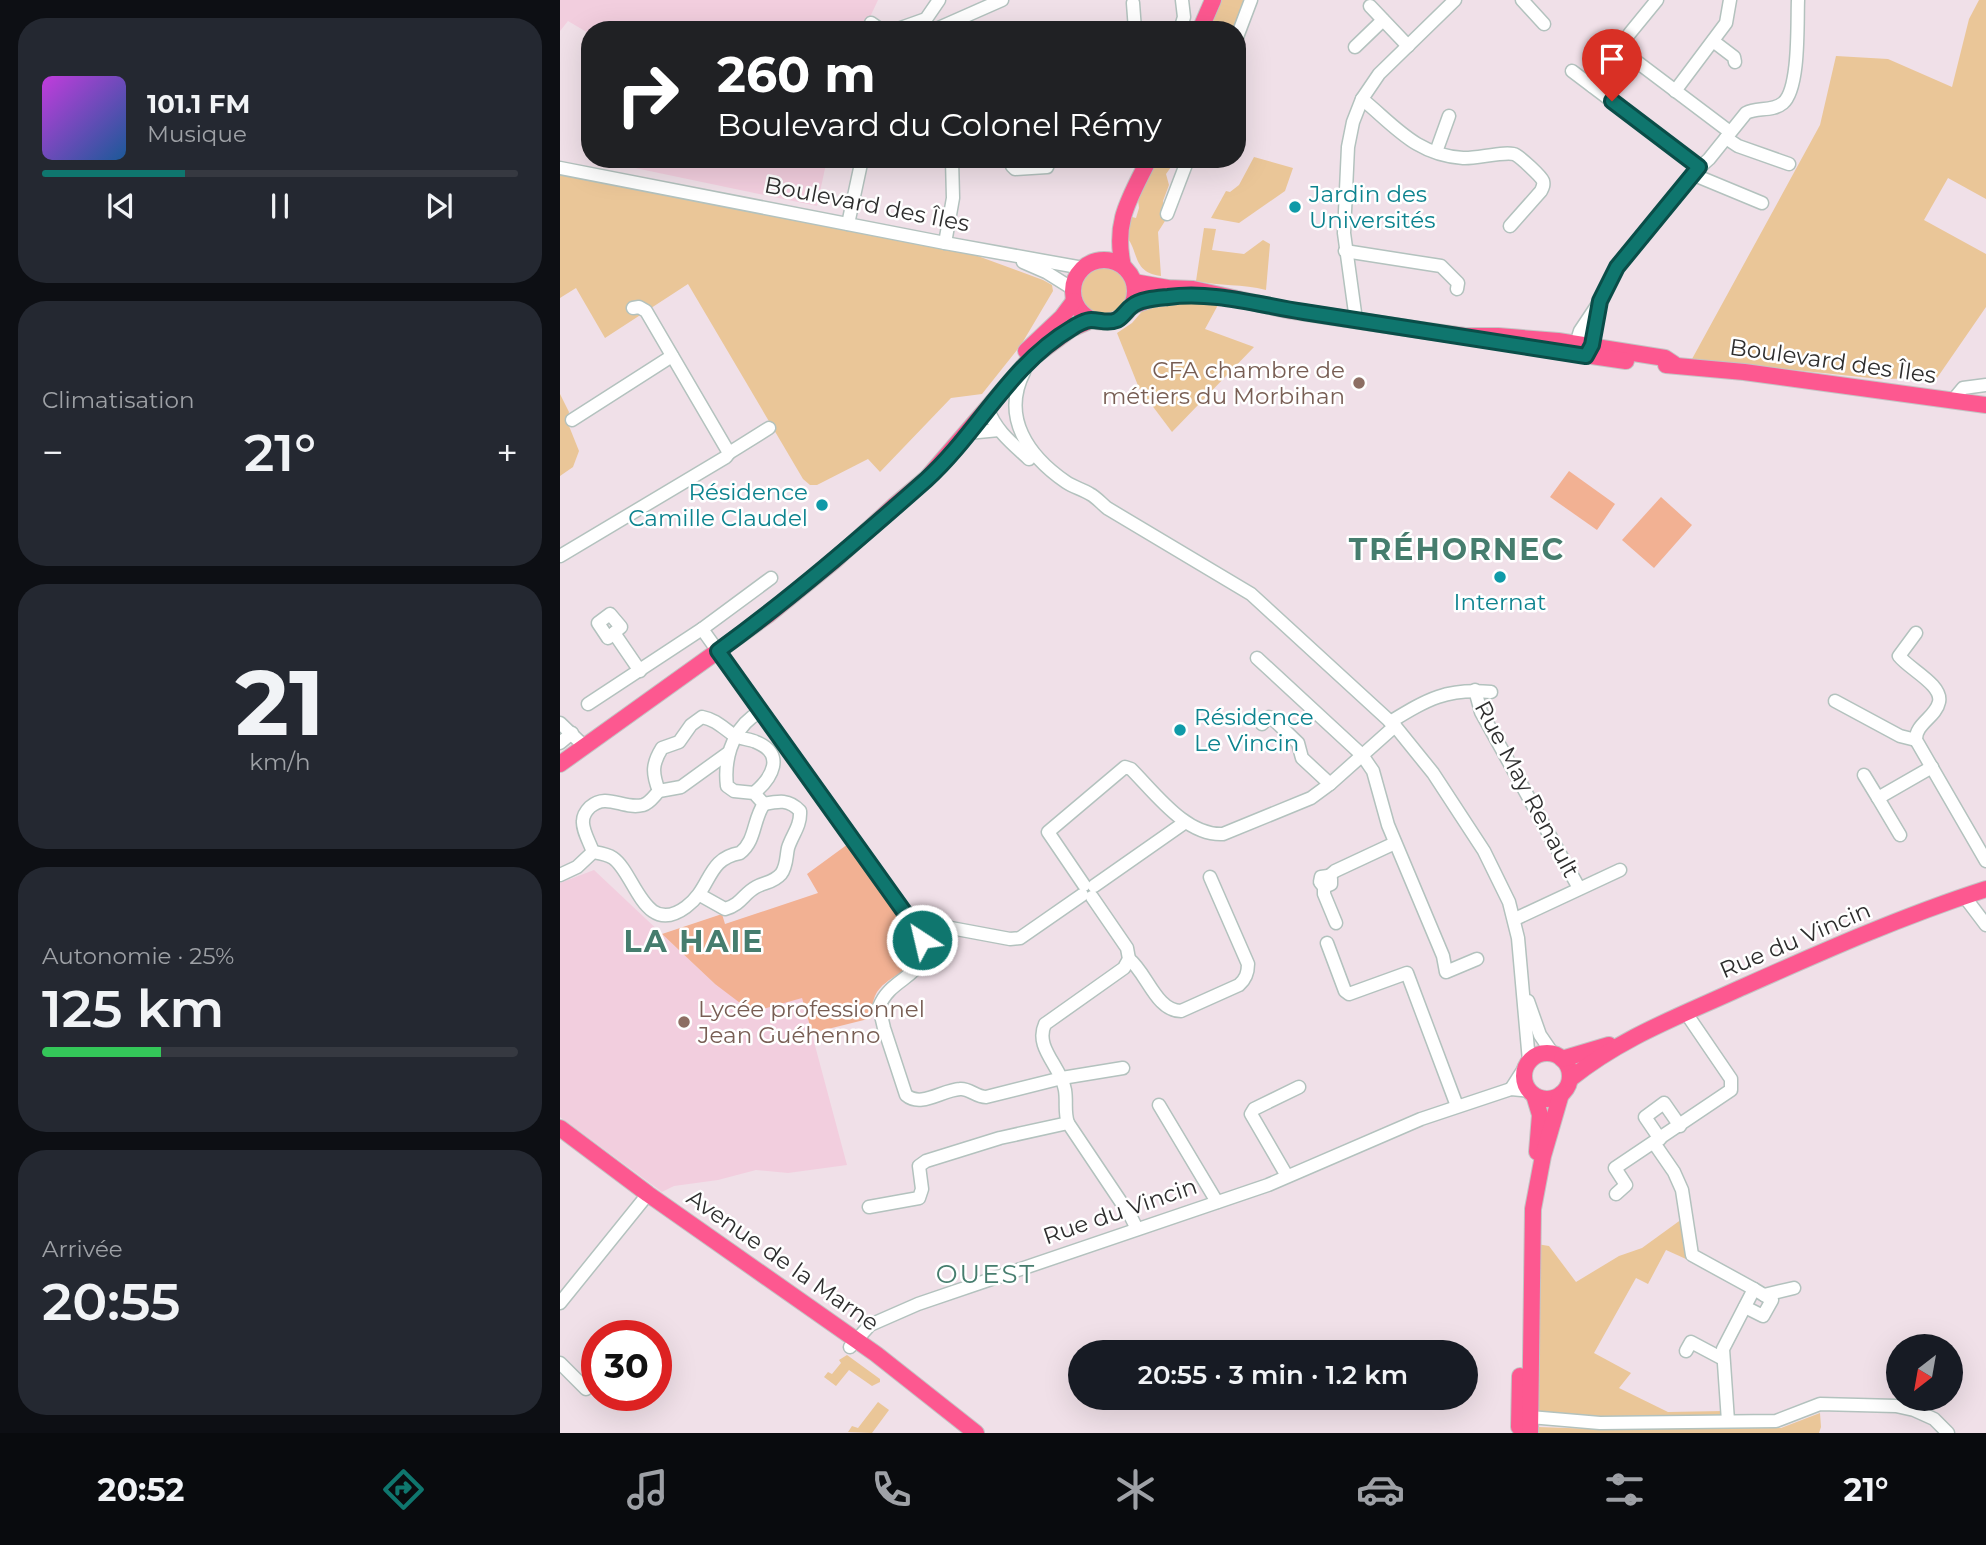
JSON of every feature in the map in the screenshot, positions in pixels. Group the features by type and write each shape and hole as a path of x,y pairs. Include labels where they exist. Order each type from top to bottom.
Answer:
{"main road":[{"path":"1200,21 1204,0"},
{"path":"1203,21 1213,0"},
{"path":"895,505 1022,355 1059,320 1073,295 1078,274 1105,247 1118,207 1137,168"},
{"path":"1073,295 1084,316 1104,323 1117,320 1132,306 1134,282 1123,266 1119,242 1120,223 1145,168"},
{"path":"1089,265 1114,262 1123,266"},
{"name":"Boulevard des Îles","path":"1134,282 1193,289 1217,296 1356,320 1581,350 1653,364 1674,364 1986,405"},
{"name":"Boulevard des Îles","path":"1132,306 1166,297 1217,296"},
{"path":"560,764 718,651 833,562 927,478 1019,370 1038,352 1071,329 1092,320"},
{"path":"988,409 988,402 995,388"},
{"name":"Rue du Vincin","path":"1565,1087 1589,1063 1625,1041 1852,938 1986,889"},
{"name":"Rue du Vincin","path":"1558,1056 1625,1041"},
{"path":"1519,1433 1521,1276 1526,1210 1537,1154 1540,1115 1532,1093 1524,1082 1527,1064 1540,1054 1558,1056 1567,1065 1565,1087 1543,1156 1533,1209 1530,1425"},
{"path":"1532,1093 1548,1099 1565,1087"},
{"name":"Avenue de la Marne","path":"560,1128 647,1196"},
{"name":"Avenue de la Marne","path":"560,1137 647,1196 976,1433"},
{"name":"Avenue de la Marne","path":"853,1343 967,1433"}],"street":[{"path":"920,21 926,19 939,0"},
{"path":"954,21 1002,0"},
{"path":"1182,0 1183,21"},
{"path":"1243,21 1251,0"},
{"path":"1356,320 1345,251 1348,147 1353,122 1362,99 1379,74 1455,0"},
{"path":"1522,0 1544,24"},
{"path":"1592,86 1657,0"},
{"path":"1675,91 1726,23 1730,0"},
{"path":"1581,350 1617,267 1748,112 1777,107 1789,96 1797,60 1798,0"},
{"path":"1133,3 1134,21"},
{"path":"1370,6 1408,46"},
{"path":"1355,47 1383,20"},
{"path":"1713,41 1734,57 1735,62"},
{"path":"1620,49 1675,91 1738,146 1789,164"},
{"path":"1572,71 1696,171 1762,203"},
{"path":"1362,99 1396,131 1436,152 1466,158 1513,153 1541,178 1544,185 1510,226"},
{"path":"1436,152 1449,116"},
{"name":"Boulevard des Îles","path":"560,167 945,243 1089,265"},
{"path":"848,224 860,168"},
{"path":"945,243 953,198 951,168"},
{"path":"1167,214 1185,168"},
{"path":"1345,251 1441,266 1458,283 1457,289"},
{"name":"Boulevard des Îles","path":"1000,253 1035,266 1073,295"},
{"path":"633,308 646,311 729,453"},
{"path":"1038,352 1023,373 1017,387 1014,406 1019,433 1032,454 1078,490 1086,500 1107,508 1251,594 1393,724 1433,773 1502,883 1515,919 1523,981 1531,1012 1541,1035 1558,1056"},
{"path":"572,420 671,356"},
{"path":"1953,400 1963,388 1986,385"},
{"path":"988,409 999,430 1036,466 1062,479"},
{"path":"560,556 726,457 769,428"},
{"path":"968,433 999,430"},
{"path":"587,704 702,629 771,579"},
{"path":"702,629 920,934 923,951 921,963 909,977 889,989 879,1007 904,1092 908,1097 919,1100 959,1089 978,1097 986,1097 1062,1078 1123,1068"},
{"path":"614,633 640,671"},
{"path":"1916,633 1899,656 1936,688 1940,697 1938,707 1916,733 1916,740 1986,861"},
{"path":"1257,658 1362,755 1373,771 1395,844 1443,956 1443,973 1476,959"},
{"path":"1136,1229 1131,1217 1068,1123 1062,1078 1042,1043 1041,1033 1045,1024 1124,968 1129,959 1127,948 1048,832 1125,767 1131,768 1184,823 1218,834 1231,831 1302,803 1330,784 1393,724 1435,697 1454,690 1491,692"},
{"name":"Rue May Renault","path":"1475,690 1481,712 1579,888"},
{"path":"1835,701 1900,736 1916,740"},
{"path":"761,711 751,718 736,736 728,753 727,786 734,791 754,793 764,804"},
{"path":"659,791 653,766 656,757 662,748 680,742 702,717 718,722 736,736 757,742 770,750 774,756 771,775 754,793"},
{"path":"1262,723 1269,717 1272,718 1298,743 1302,758 1330,784"},
{"path":"560,723 584,746"},
{"path":"560,743 572,733"},
{"path":"593,852 582,824 587,810 603,800 642,805 659,791 681,787 728,753"},
{"path":"1878,798 1932,767"},
{"path":"1864,775 1900,835"},
{"path":"701,895 725,909 735,906 756,887 770,883 780,876 786,866 788,848 799,825 800,811 783,800 764,804"},
{"path":"593,852 613,858 620,864 637,895 656,912 668,915 679,912 701,895 718,861 745,849 752,839 764,804"},
{"path":"920,934 951,928 1020,939 1184,823"},
{"path":"1336,923 1324,894 1327,881 1335,870 1395,844"},
{"path":"560,875 577,867 593,852"},
{"path":"1515,919 1620,870"},
{"path":"1129,959 1163,1004 1175,1011 1181,1011 1239,985 1244,980 1248,964 1210,877"},
{"path":"1964,896 1986,925"},
{"path":"1327,943 1347,993 1408,974 1457,1106"},
{"path":"1511,1089 1527,1064 1529,1039 1523,1013 1523,981"},
{"path":"1616,1194 1626,1185 1615,1168 1726,1094 1732,1085 1731,1079 1686,1013"},
{"path":"1287,1176 1251,1114 1254,1109 1299,1087"},
{"name":"Rue du Vincin","path":"853,1343 878,1320 1287,1176 1405,1124 1511,1089 1532,1093"},
{"path":"1680,1126 1664,1103 1645,1116 1682,1190 1692,1255 1772,1300 1763,1316 1745,1307"},
{"name":"Rue du Vincin","path":"1159,1105 1217,1202"},
{"path":"869,1207 919,1198 922,1189 919,1166 926,1161 1000,1138 1068,1123"},
{"path":"560,1303 647,1196"},
{"path":"1728,1421 1723,1349 1745,1307 1759,1292 1794,1287"},
{"path":"1686,1351 1692,1342 1723,1359"},
{"path":"560,1363 581,1385"},
{"path":"1530,1425 1776,1421 1820,1404 1896,1406 1914,1410 1934,1419 1948,1433"}],"shaded area":[{"path":"560,0 878,0 868,21 581,21 581,29 568,21 560,31"},
{"path":"1217,0 1246,0 1238,21 1211,21"},
{"path":"1979,0 1986,0 1986,199 1948,178 1924,220 1986,254 1986,307 1937,378 1880,379 1692,359 1820,125 1836,56 1888,59 1952,87 1969,19"},
{"path":"1254,157 1293,168 1285,191 1239,223 1211,218 1226,191 1230,192 1239,185"},
{"path":"635,168 825,168 817,206"},
{"path":"1149,168 1170,168 1166,174 1169,185 1163,201 1165,221 1158,232 1161,276 1151,274 1140,265 1125,235 1139,208 1137,192"},
{"path":"560,174 975,255 1043,280 1052,285 1053,291 1021,345 982,394 951,398 880,472 868,459 817,485 810,485 803,479 688,284 605,338 576,288 560,298"},
{"path":"1204,228 1216,229 1212,250 1244,254 1263,240 1270,244 1266,290 1196,281"},
{"path":"1103,267 1120,274 1127,291 1120,308 1103,315 1086,308 1079,291 1086,274"},
{"path":"1182,302 1218,305 1205,329 1254,347 1172,432 1139,388 1117,333 1132,323 1145,308"},
{"path":"560,394 569,412 567,421 579,451 573,467 560,476"},
{"path":"1569,471 1615,504 1597,530 1550,497"},
{"path":"1661,497 1692,525 1654,568 1622,540"},
{"path":"848,844 915,940 914,960 880,988 874,999 872,1018 812,1033 802,998 752,1012 715,984 662,934 722,914 725,924 818,893 807,874"},
{"name":"Lycée professionnel Jean Guéhenno","path":"594,870 715,984 802,997 847,1165 788,1173 756,1170 718,1180 674,1186 662,1192 560,1117 560,883"},
{"path":"1682,1219 1686,1259 1666,1250 1648,1284 1636,1278 1594,1353 1631,1373 1619,1388 1668,1412 1724,1411 1716,1419 1596,1420 1537,1412 1537,1244 1549,1246 1576,1282 1619,1256 1642,1248"},
{"path":"847,1355 880,1379 880,1382 872,1386 849,1370 836,1386 824,1377 828,1372 832,1374 841,1363 839,1360"},
{"path":"878,1402 889,1410 872,1433 848,1432 852,1426 858,1428"},
{"path":"1820,1413 1819,1433 1534,1433 1538,1427 1781,1428"}],"place":[{"name":"Jardin des Universités","path":"1295,207"},
{"name":"CFA chambre de métiers du Morbihan","path":"1359,383"},
{"name":"Résidence Camille Claudel","path":"822,505"},
{"name":"Internat","path":"1500,577"},
{"name":"Résidence Le Vincin","path":"1180,730"},
{"name":"Lycée professionnel Jean Guéhenno","path":"684,1022"}],"district":[{"name":"TRÉHORNEC","path":"1457,549"},
{"name":"LA HAIE","path":"694,941"},
{"name":"OUEST","path":"986,1274"}],"route":[{"path":"922,940 718,651 768,615 833,562 927,478 1019,370 1038,352 1077,326 1092,320 1104,323 1117,320 1140,302 1179,296 1217,296 1287,310 1586,356 1592,345 1600,301 1617,267 1699,167 1612,101"}]}
